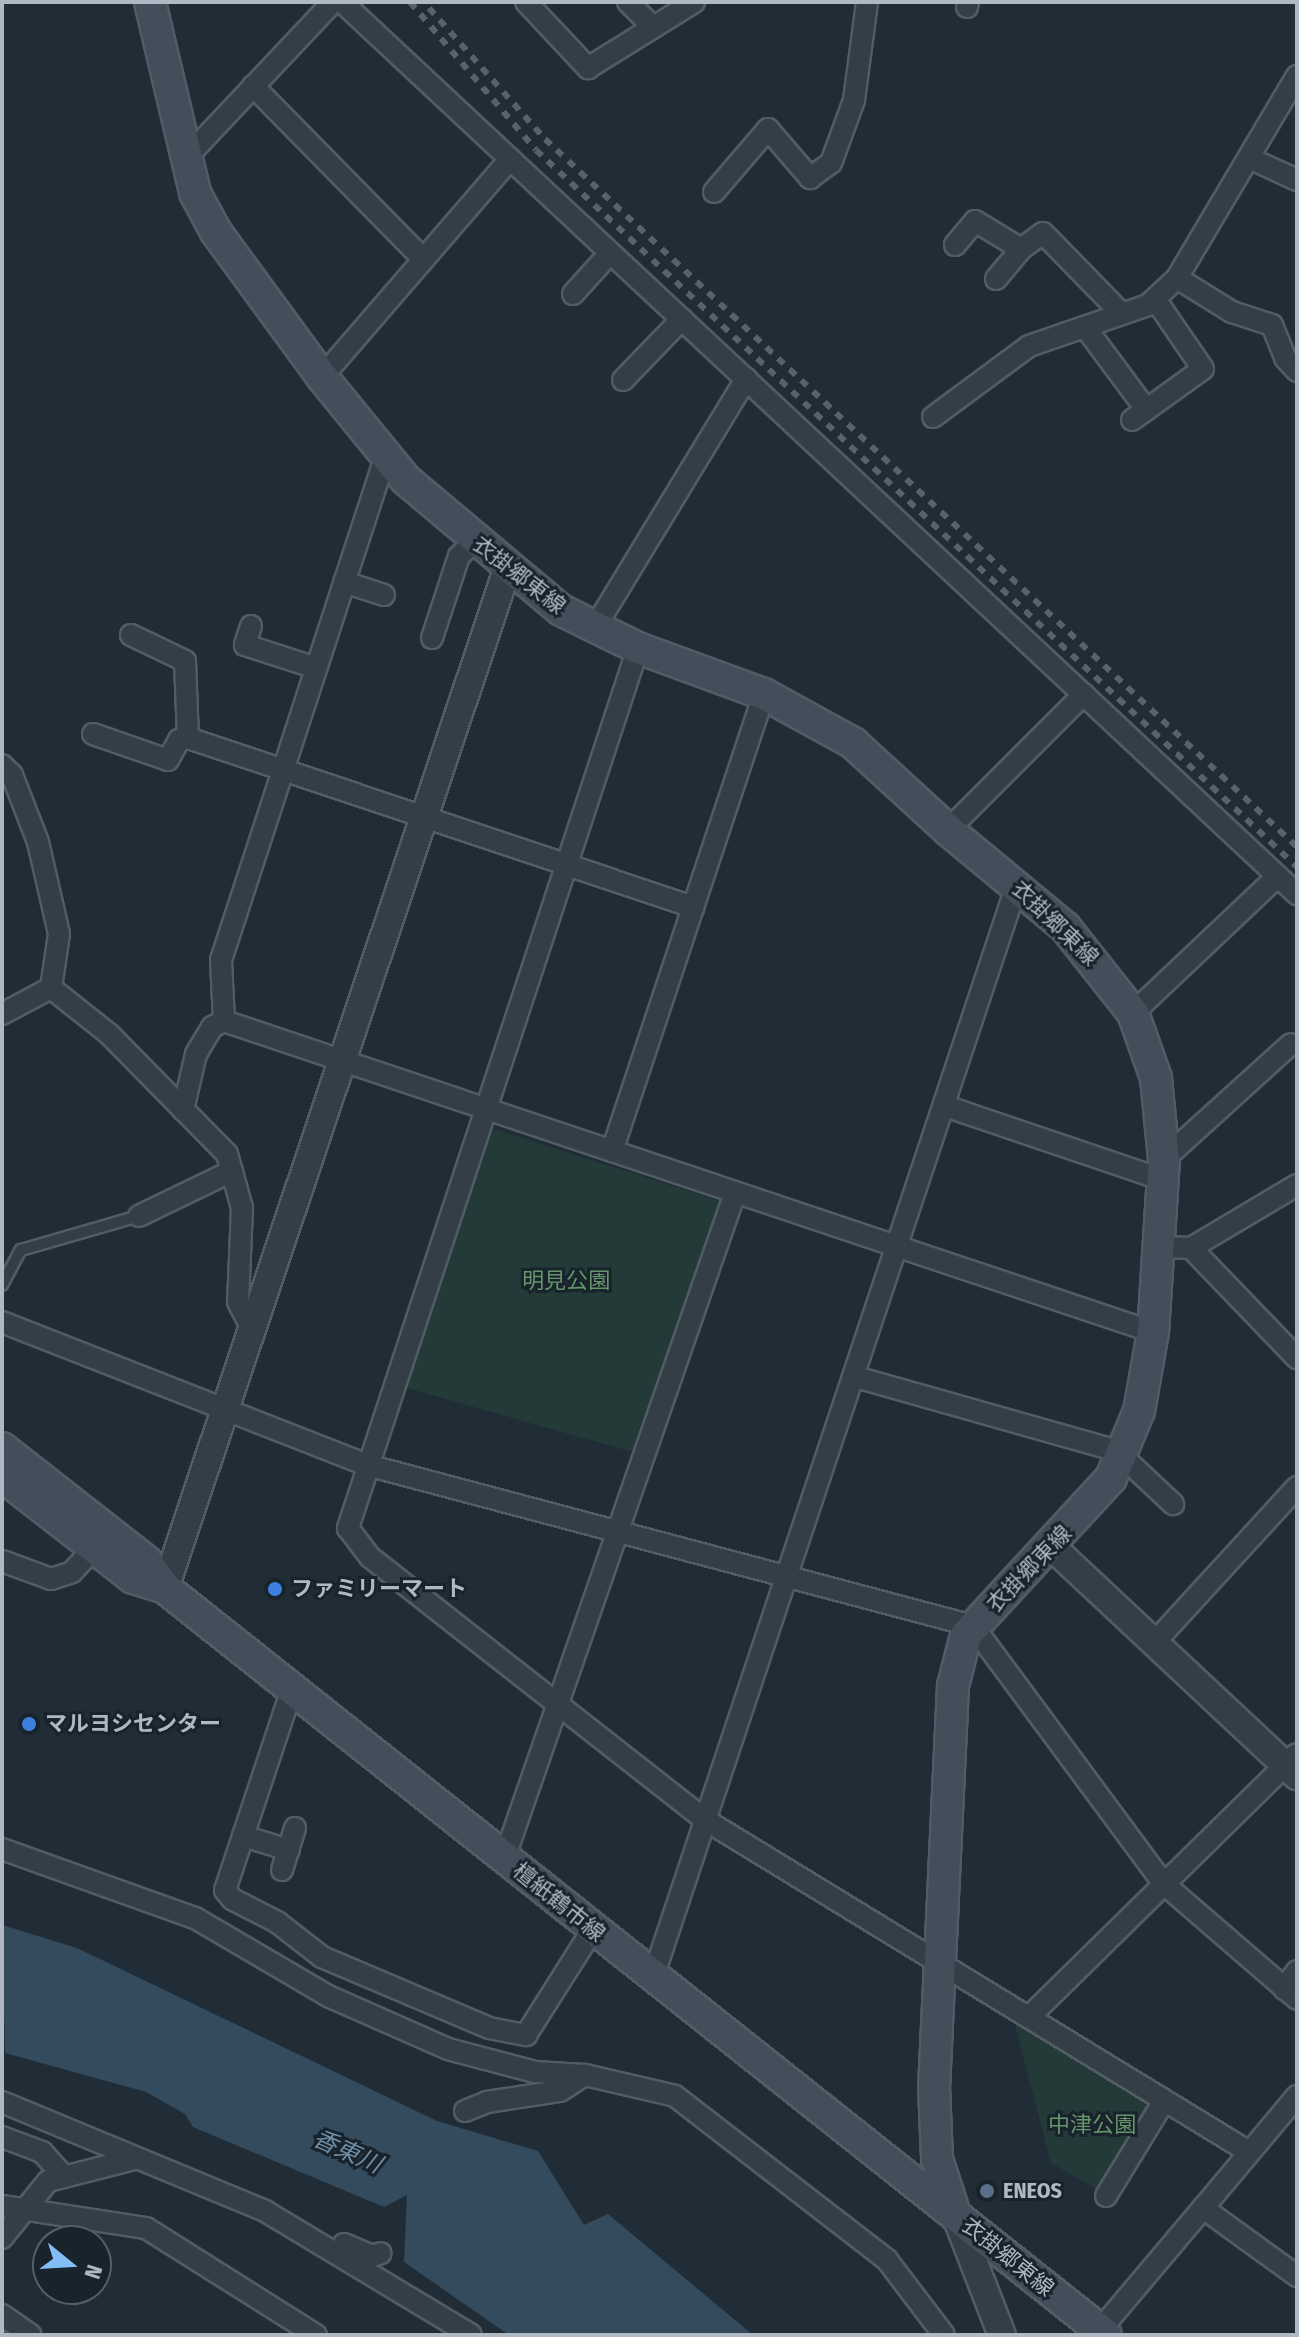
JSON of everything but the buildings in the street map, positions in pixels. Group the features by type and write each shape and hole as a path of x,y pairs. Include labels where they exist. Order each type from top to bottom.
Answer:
{"main road":[{"name":"衣掛郷東線","path":"150,2 195,193 216,232 385,458 507,570 594,629 764,694 853,743 948,830 1017,885 1086,948 1133,1013 1156,1078 1164,1170 1176,1248 1153,1332 1139,1411 1124,1455 1111,1478 1051,1546 973,1626 958,1655 953,1686 934,2086 937,2159 955,2214 1103,2333"},
{"name":"檀紙鶴市線","path":"2,1448 146,1561 165,1588 955,2214"},
{"name":"檀紙鶴市線","path":"2,1476 133,1578 165,1588"}],"street":[{"path":"186,158 333,2"},
{"path":"342,2 1297,894"},
{"path":"526,2 588,68 694,2"},
{"path":"628,2 653,27"},
{"path":"714,192 768,129 810,178 831,163 854,100 867,2"},
{"path":"933,417 1029,346 1122,314 1155,299 1177,278 1297,76"},
{"path":"253,86 423,259"},
{"path":"1249,158 1297,180"},
{"path":"322,377 510,159"},
{"path":"955,245 975,221 1021,249"},
{"path":"996,279 1021,249 1043,233 1122,314"},
{"path":"573,294 610,253"},
{"path":"1177,278 1232,312 1272,325 1285,358 1297,371"},
{"path":"1085,327 1139,415 1203,369 1155,299"},
{"path":"623,380 682,319"},
{"path":"594,629 746,379"},
{"path":"224,1021 221,960 385,458"},
{"path":"432,638 459,556 474,542"},
{"path":"165,1588 507,570"},
{"path":"344,582 384,595"},
{"path":"251,626 245,645 316,668"},
{"path":"131,635 185,661 188,738"},
{"path":"638,648 483,1108 348,1528 355,1543 707,1821 1249,2152"},
{"path":"612,1151 764,694"},
{"path":"948,830 1084,694"},
{"path":"93,734 168,760 179,740 188,738 693,907"},
{"path":"2,765 12,775 38,842 59,934 51,988"},
{"path":"1133,1013 1278,876"},
{"path":"653,1977 791,1576 1017,885"},
{"path":"2,1014 51,988"},
{"path":"51,988 109,1034 227,1154 243,1228 238,1302 252,1328"},
{"path":"183,1110 196,1054 212,1027 224,1021 1153,1332"},
{"path":"945,1106 1164,1170 1291,1044"},
{"path":"139,1216 232,1171"},
{"path":"1297,1185 1176,1248 1297,1358"},
{"path":"504,1859 735,1193"},
{"path":"2,1322 225,1412 367,1465 973,1626 1164,1884 1290,1994 1297,1971"},
{"path":"856,1377 1124,1455 1173,1504"},
{"path":"1154,1643 1297,1487"},
{"path":"1029,2017 1164,1884 1293,1766 1154,1643 1051,1546"},
{"path":"2,1561 51,1579 72,1572 94,1548"},
{"path":"292,1689 225,1890 232,1899 277,1922 322,1957 489,2028 526,2035 593,1929"},
{"path":"243,1836 286,1860 295,1828"},
{"path":"2,1849 195,1918 328,1996 448,2049 535,2072 585,2075 675,2096 887,2260 944,2335"},
{"path":"465,2111 487,2102 560,2091 585,2075"},
{"path":"1103,2333 1297,2096"},
{"path":"1106,2196 1164,2101"},
{"path":"2,2102 134,2159 215,2187 316,2238 471,2335"},
{"path":"2,2137 42,2152 63,2175"},
{"path":"2,2238 48,2181 134,2159"},
{"path":"2,2206 29,2207 146,2228 316,2335"},
{"path":"1203,2208 1297,2276"},
{"path":"955,2214 1002,2335"},
{"path":"316,2238 372,2256 381,2253"},
{"path":"2,2315 31,2335"}],"lane":[{"path":"2,1285 21,1250 139,1216"}],"green space":[{"name":"明見公園","path":"488,1127 723,1202 636,1453 400,1386"},
{"name":"中津公園","path":"1014,2021 1157,2109 1105,2194 1051,2163"}],"water":[{"name":"香東川","path":"2,1925 77,1948 437,2121 538,2151 584,2225 608,2214 753,2335 509,2335 404,2262 407,2195 384,2207 193,2127 185,2114 146,2092 5,2053"}],"railway":[{"path":"410,2 536,150 1297,867"},
{"path":"429,8 545,139 1297,847"}],"place":[{"name":"ファミリーマート","path":"275,1589"},
{"name":"マルヨシセンター","path":"29,1724"},
{"name":"ENEOS","path":"987,2191"}]}
